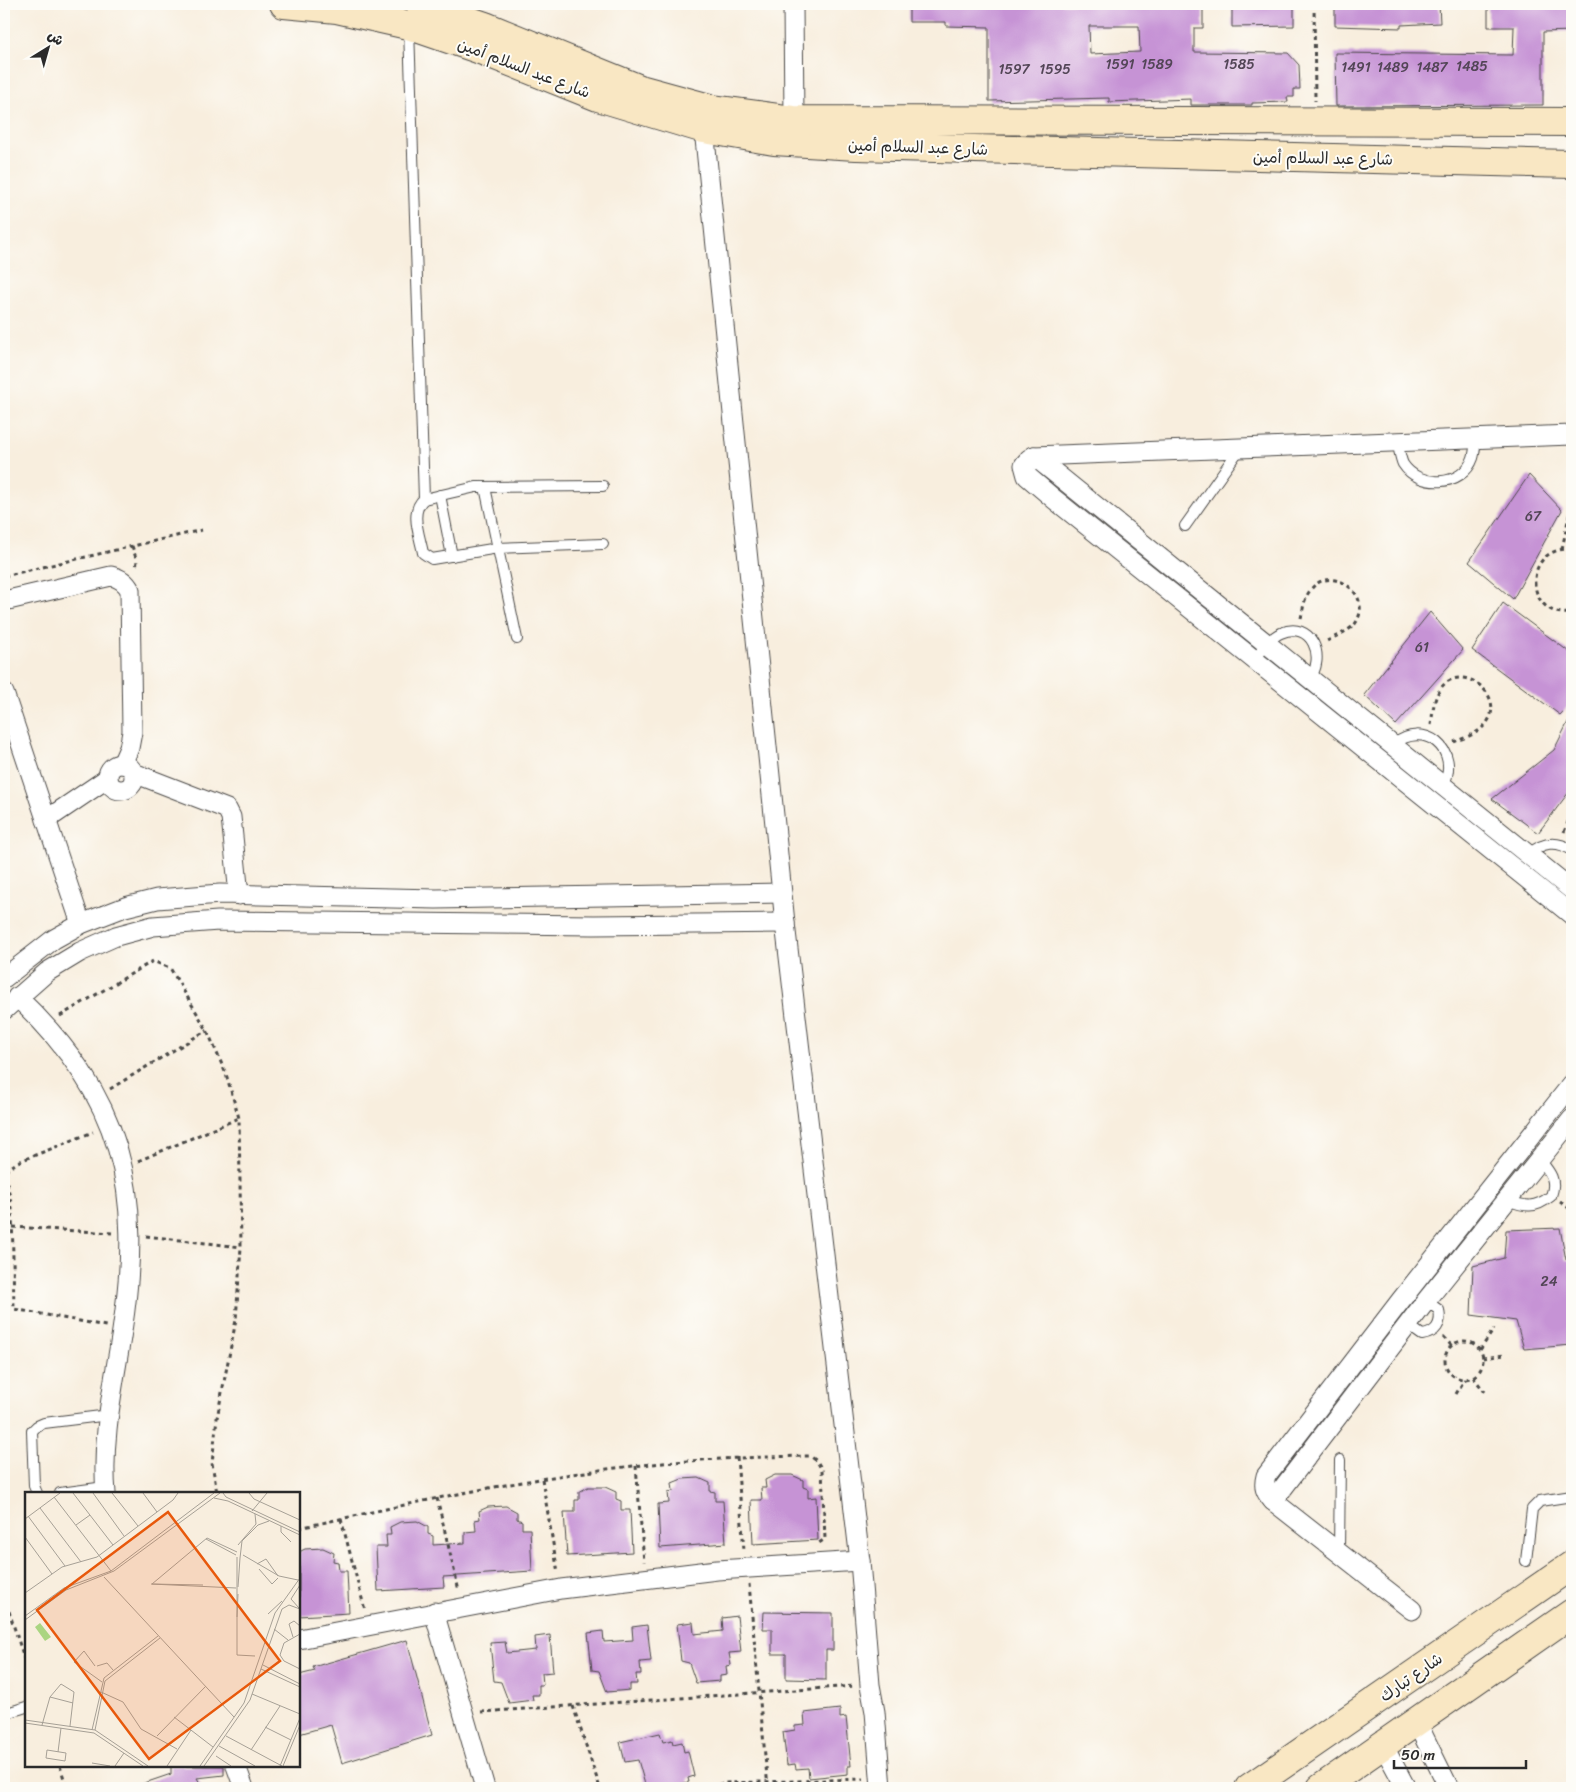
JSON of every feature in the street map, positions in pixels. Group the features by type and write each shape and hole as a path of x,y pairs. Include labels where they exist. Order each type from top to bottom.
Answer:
{"street":[{"name":"شارع عبد السلام أمين","path":"284,4 414,14 485,26 640,89 714,109 794,120 1572,122"},
{"path":"793,4 794,120"},
{"name":"شارع عبد السلام أمين","path":"414,14 478,49 598,96 704,129 774,141 856,146 1572,164"},
{"path":"704,129 785,923 860,1561 870,1685 876,1712 881,1783"},
{"path":"1572,435 1034,456 1024,465 1027,476 1296,695 1572,915"},
{"path":"1034,456 1572,890"},
{"path":"4,601 111,576 123,580 128,585 130,590 132,732 128,769"},
{"path":"4,693 81,924"},
{"path":"46,820 108,778 112,768 128,769 227,809 231,817 239,895"},
{"path":"4,978 54,939 81,924 125,907 157,899 239,895 436,899 782,893"},
{"path":"195,896 198,922"},
{"path":"105,1490 109,1416 123,1328 130,1234 130,1202 123,1167 110,1125 71,1055 46,1025 10,1003 47,972 80,952 116,936 153,926 198,922 584,925 785,923"},
{"path":"1412,1610 1273,1500 1267,1494 1264,1485 1269,1471 1572,1084"},
{"path":"1273,1500 1426,1301 1572,1119"},
{"path":"300,1639 561,1589 645,1578 747,1568 860,1561"},
{"name":"شارع تبارك","path":"1249,1788 1572,1565"},
{"path":"1527,1597 1549,1630"},
{"path":"434,1612 485,1788"},
{"path":"1321,1788 1384,1747 1572,1613"},
{"path":"1417,1723 1449,1788"},
{"path":"1331,1732 1354,1767"},
{"path":"1384,1747 1406,1788"},
{"path":"236,1767 244,1788"}],"lane":[{"path":"414,14 424,499"},
{"path":"1398,441 1403,464 1419,478 1440,483 1460,476 1473,459 1476,438"},
{"path":"1185,526 1241,447"},
{"path":"603,486 485,487 424,499 418,504 416,513 423,553 432,559 498,548 603,544"},
{"path":"485,487 517,639"},
{"path":"440,495 452,556"},
{"path":"1254,661 1268,644 1280,634 1297,632 1311,640 1316,647 1318,664 1310,678 1296,695"},
{"path":"1393,745 1413,735 1430,738 1442,748 1448,763 1448,772 1443,786"},
{"path":"1528,855 1542,845 1558,844 1572,850"},
{"path":"1507,1200 1526,1208 1538,1206 1551,1196 1553,1190 1552,1175 1540,1160"},
{"path":"1408,1325 1422,1334 1435,1330 1439,1324 1439,1310 1426,1301"},
{"path":"37,1492 34,1477 32,1431 34,1428 44,1423 109,1416"},
{"path":"1339,1553 1340,1460"},
{"path":"75,1492 105,1490"},
{"path":"1526,1561 1532,1509 1540,1502 1572,1496"},
{"path":"4,1714 25,1707"}],"path":[{"path":"1314,4 1315,122"},
{"path":"1562,549 1572,502"},
{"path":"4,576 202,530"},
{"path":"1572,550 1562,549 1549,554 1540,563 1534,576 1535,590 1541,602 1552,610 1564,614 1572,613"},
{"path":"1297,632 1308,592 1317,583 1330,579 1343,581 1353,589 1360,600 1360,613 1354,625 1316,647"},
{"path":"1430,738 1434,702 1440,689 1451,680 1464,678 1477,682 1487,692 1492,704 1490,718 1482,729 1442,748"},
{"path":"1558,844 1572,812"},
{"path":"46,1025 153,961 170,968 207,1030 226,1074 239,1118 241,1247 236,1320 217,1418 212,1462 217,1492"},
{"path":"96,1097 207,1030"},
{"path":"123,1167 239,1118"},
{"path":"110,1125 18,1162 4,1170 12,1208 14,1309 123,1328"},
{"path":"1480,1350 1494,1329"},
{"path":"1460,1342 1467,1342 1480,1350 1483,1366 1473,1377 1466,1379 1458,1378 1451,1374 1447,1367 1448,1352 1460,1342"},
{"path":"1483,1358 1505,1355"},
{"path":"1473,1377 1485,1392"},
{"path":"1456,1394 1466,1379"},
{"path":"300,1528 437,1498 542,1479 636,1466 736,1457 810,1456 817,1461 822,1470 825,1539 811,1549"},
{"path":"736,1457 768,1788"},
{"path":"636,1466 645,1578"},
{"path":"542,1479 561,1589"},
{"path":"437,1498 462,1607"},
{"path":"341,1519 369,1625"},
{"path":"4,1596 25,1661"},
{"path":"463,1713 760,1691 870,1685"},
{"path":"573,1706 600,1788"},
{"path":"60,1767 67,1788"},
{"path":"702,1788 725,1783 881,1783"}],"building":[{"path":"909,4 1203,4 1203,28 1194,28 1194,52 1288,53 1299,65 1300,89 1294,89 1294,97 1287,97 1288,102 1252,103 1252,105 1191,105 1191,99 1109,102 1109,98 989,101 989,27 946,26 946,22 909,22","holes":["1089,26 1139,26 1140,52 1090,54"]},
{"path":"1232,4 1294,4 1294,26 1232,27"},
{"path":"1335,4 1439,4 1440,23 1401,25 1401,28 1335,26"},
{"path":"1488,4 1572,4 1572,31 1543,32 1543,105 1336,106 1335,53 1513,55 1514,27 1488,27"},
{"path":"1529,475 1562,510 1513,599 1469,562"},
{"path":"1503,603 1572,654 1572,702 1560,715 1472,650"},
{"path":"1430,612 1463,650 1396,725 1364,695"},
{"path":"1572,714 1572,788 1538,833 1492,799 1554,750"},
{"path":"1560,1228 1566,1260 1572,1260 1572,1345 1524,1349 1516,1321 1471,1315 1473,1266 1504,1258 1506,1230"},
{"path":"775,1475 792,1475 803,1480 803,1487 808,1489 808,1498 816,1497 818,1540 753,1544 751,1500 762,1500 761,1488 766,1488 765,1480"},
{"path":"699,1478 710,1483 710,1491 715,1492 715,1501 723,1501 726,1543 660,1548 658,1504 669,1503 668,1492 673,1491 672,1483 682,1479"},
{"path":"588,1487 605,1487 616,1492 616,1499 621,1501 621,1510 630,1510 632,1552 567,1556 564,1512 575,1512 575,1500 579,1500 579,1492"},
{"path":"506,1506 517,1512 517,1519 522,1521 522,1529 530,1529 532,1571 443,1577 444,1587 378,1591 376,1547 387,1547 386,1535 391,1535 390,1527 400,1522 417,1521 428,1527 428,1534 433,1536 433,1545 465,1543 465,1532 476,1531 475,1520 480,1519 479,1511 488,1507"},
{"path":"323,1548 334,1553 333,1561 338,1562 339,1571 347,1571 349,1613 300,1616 300,1552 305,1549"},
{"path":"764,1612 833,1613 833,1650 826,1650 826,1680 786,1679 786,1654 772,1654 772,1629 763,1629"},
{"path":"737,1616 741,1652 729,1653 731,1665 726,1666 727,1675 720,1676 720,1681 696,1683 689,1663 681,1661 677,1624 693,1622 694,1634 723,1631 722,1618"},
{"path":"647,1625 651,1661 640,1662 641,1674 636,1674 637,1684 630,1684 630,1690 607,1692 599,1671 592,1670 588,1633 603,1631 604,1642 633,1640 632,1627"},
{"path":"550,1635 553,1672 542,1673 543,1685 539,1685 539,1695 532,1695 533,1700 509,1703 501,1682 494,1681 490,1643 505,1642 507,1653 536,1650 535,1637"},
{"path":"407,1640 432,1735 342,1763 331,1725 300,1734 300,1675 315,1671 313,1667"},
{"path":"840,1709 840,1718 846,1717 851,1766 848,1766 848,1774 809,1778 808,1768 796,1769 795,1764 787,1765 783,1732 795,1730 795,1726 805,1725 804,1713"},
{"path":"660,1733 663,1742 672,1740 673,1744 682,1742 684,1752 688,1751 694,1776 688,1778 689,1782 674,1785 674,1788 646,1788 638,1760 625,1762 620,1742"},
{"path":"171,1767 224,1767 224,1775 197,1778 203,1788 136,1788 136,1786 171,1774"}]}
